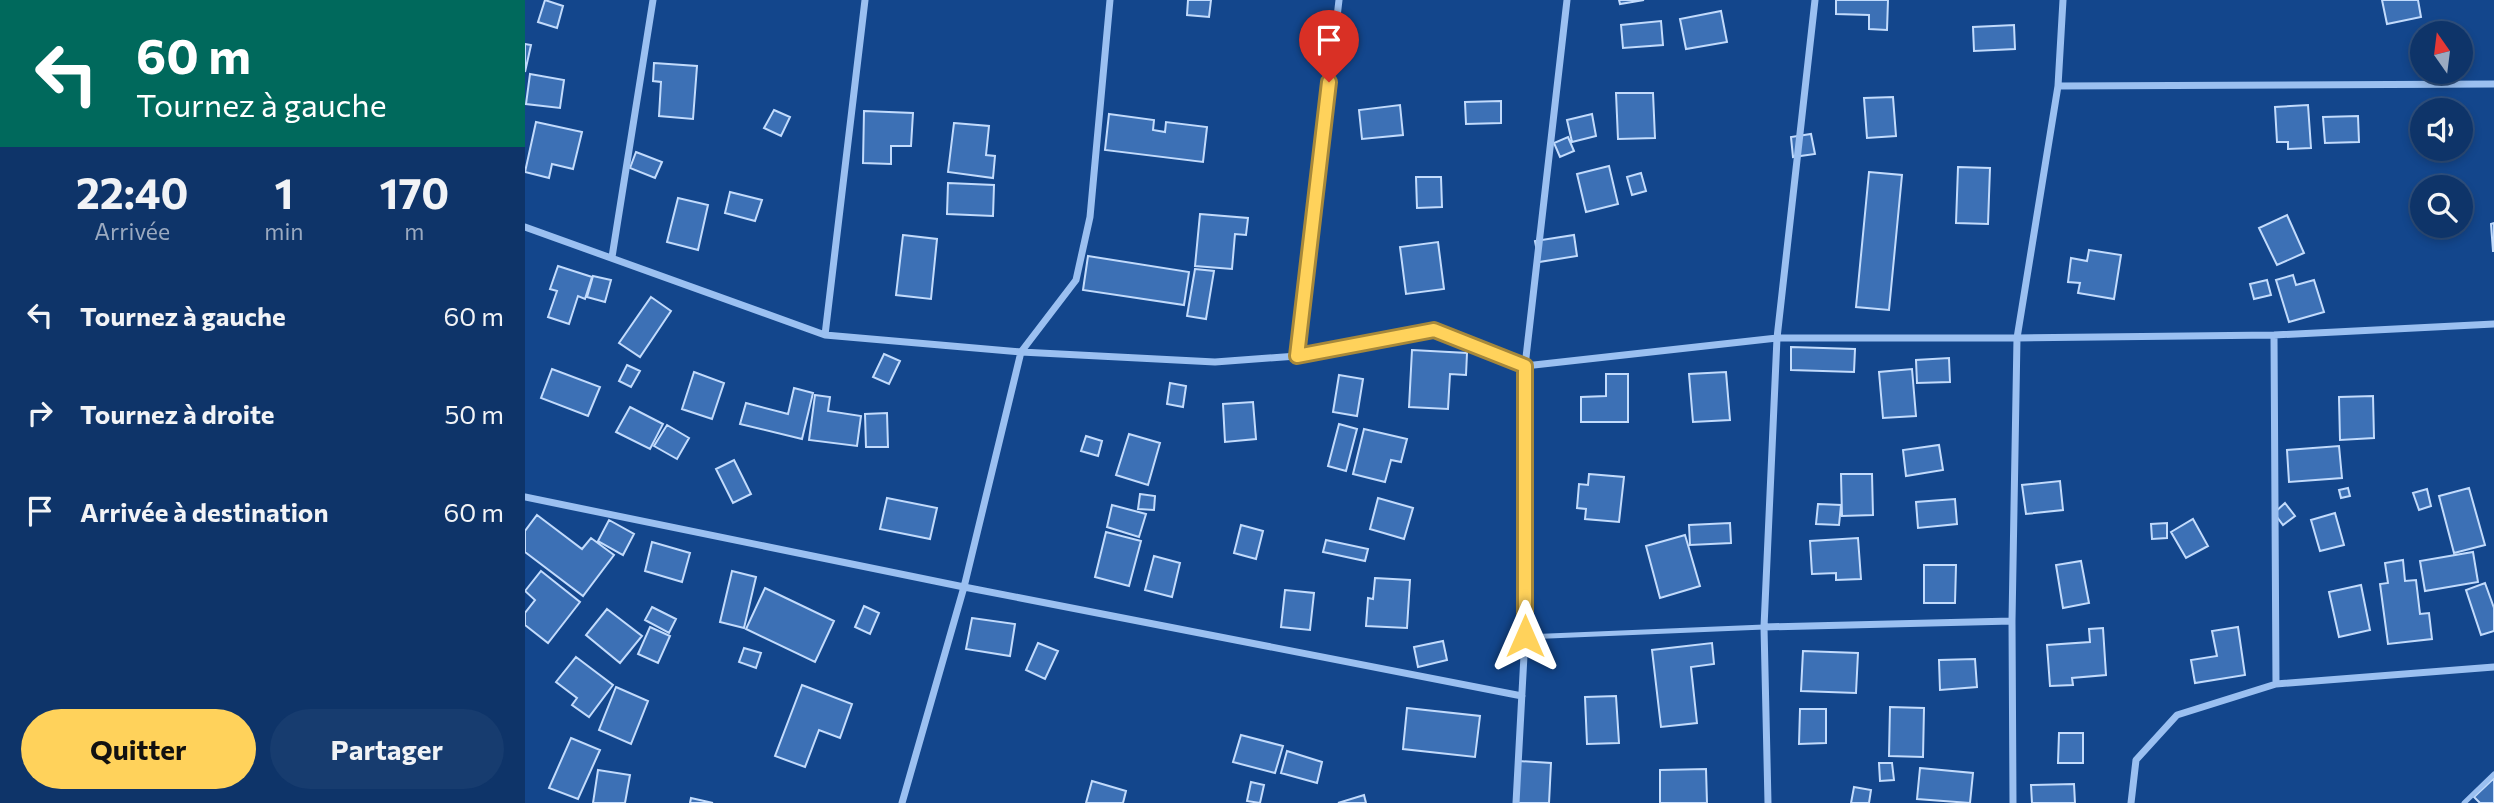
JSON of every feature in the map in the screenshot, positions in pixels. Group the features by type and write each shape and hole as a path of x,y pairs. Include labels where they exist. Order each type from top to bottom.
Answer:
{"street":[{"path":"612,257 653,0"},
{"path":"825,335 865,0"},
{"path":"902,803 964,587 1021,352 1076,280 1090,217 1110,0"},
{"path":"1297,356 1339,0"},
{"path":"1516,803 1525,636 1525,366 1567,0"},
{"path":"1768,803 1764,627 1777,338 1815,0"},
{"path":"2013,803 2012,621 2017,338 2058,86 2063,0"},
{"path":"2058,86 2494,84"},
{"path":"525,227 825,335 1021,352 1215,362 1297,356 1434,330 1525,366 1777,338 2274,335 2494,324"},
{"path":"2274,335 2276,684"},
{"path":"525,497 964,587 1522,696"},
{"path":"1764,627 2012,621"},
{"path":"2131,803 2136,760 2177,715 2276,684 2494,667"}],"lane":[{"path":"1525,636 1764,627"},
{"path":"2464,803 2494,774"}],"building":[{"path":"545,0 563,6 557,28 538,22"},
{"path":"1188,0 1211,0 1209,17 1187,15"},
{"path":"1619,0 1644,0 1620,4"},
{"path":"1836,0 1888,0 1887,30 1869,29 1869,15 1836,14"},
{"path":"2382,0 2418,0 2421,17 2387,24"},
{"path":"1721,11 1727,42 1686,49 1680,19"},
{"path":"1661,21 1663,45 1623,48 1621,25"},
{"path":"2014,25 2015,49 1974,51 1973,27"},
{"path":"525,44 531,45 525,72"},
{"path":"654,63 697,66 693,119 659,116 661,82 653,81"},
{"path":"530,74 564,80 560,108 526,104"},
{"path":"1616,93 1653,93 1655,138 1618,139"},
{"path":"1893,97 1896,136 1867,138 1864,98"},
{"path":"1501,101 1501,123 1466,124 1465,102"},
{"path":"1400,105 1403,135 1362,139 1359,110"},
{"path":"2308,105 2311,148 2288,149 2288,142 2277,142 2275,107"},
{"path":"774,110 790,117 781,136 764,128"},
{"path":"864,111 913,113 911,146 891,146 891,164 863,163"},
{"path":"1109,114 1154,120 1153,130 1165,132 1166,122 1207,127 1203,162 1105,150"},
{"path":"1592,114 1596,136 1572,142 1567,120"},
{"path":"2358,116 2359,142 2325,143 2323,117"},
{"path":"536,122 582,132 573,169 552,164 549,178 525,172"},
{"path":"954,123 989,126 986,155 995,156 993,178 948,172"},
{"path":"1811,134 1815,154 1793,157 1791,137"},
{"path":"1568,137 1574,151 1560,157 1554,143"},
{"path":"636,152 662,162 655,178 630,168"},
{"path":"1609,166 1618,204 1586,212 1577,174"},
{"path":"1958,167 1990,168 1988,224 1956,223"},
{"path":"1869,172 1902,175 1889,310 1856,307"},
{"path":"1641,173 1646,191 1632,195 1627,177"},
{"path":"1416,177 1441,177 1442,207 1417,208"},
{"path":"948,183 994,185 993,216 947,214"},
{"path":"730,192 762,200 755,221 725,213"},
{"path":"678,198 708,205 698,250 667,242"},
{"path":"1200,214 1248,218 1246,235 1235,234 1232,269 1195,266"},
{"path":"2287,215 2304,253 2277,265 2259,228"},
{"path":"2494,223 2494,251 2493,251 2491,224"},
{"path":"903,235 937,239 931,299 896,295"},
{"path":"1574,235 1577,256 1539,262 1535,241"},
{"path":"1438,242 1444,289 1406,294 1400,247"},
{"path":"2089,250 2121,255 2114,299 2078,293 2080,283 2068,282 2071,258 2087,261"},
{"path":"1088,256 1189,272 1184,305 1083,290"},
{"path":"558,266 592,277 585,299 578,296 569,324 548,317 557,291 550,289"},
{"path":"1195,269 1214,271 1206,319 1187,316"},
{"path":"2293,275 2296,285 2314,280 2324,312 2289,322 2276,280"},
{"path":"593,276 611,280 605,302 587,297"},
{"path":"2267,280 2271,295 2254,299 2250,284"},
{"path":"651,297 671,311 640,357 619,343"},
{"path":"1791,347 1855,349 1854,372 1791,370"},
{"path":"1412,350 1467,353 1466,375 1450,374 1448,409 1409,407"},
{"path":"884,354 900,361 889,384 873,377"},
{"path":"1949,358 1950,382 1917,383 1916,360"},
{"path":"627,365 640,371 631,387 619,381"},
{"path":"552,369 600,387 588,416 541,398"},
{"path":"1912,369 1916,416 1883,418 1879,372"},
{"path":"694,372 724,383 712,419 682,409"},
{"path":"1726,372 1730,420 1693,422 1689,374"},
{"path":"1606,374 1628,374 1628,422 1581,422 1581,397 1606,396"},
{"path":"1339,375 1363,379 1357,416 1333,412"},
{"path":"1170,383 1186,386 1183,407 1167,404"},
{"path":"794,388 813,393 802,439 740,424 746,403 788,414"},
{"path":"815,395 830,397 828,411 861,416 857,446 809,440"},
{"path":"2373,396 2374,438 2340,440 2339,397"},
{"path":"1253,402 1256,439 1225,442 1223,404"},
{"path":"630,407 663,424 650,449 616,432"},
{"path":"887,413 888,447 866,447 865,414"},
{"path":"1339,424 1357,429 1346,471 1328,466"},
{"path":"667,425 689,438 677,459 654,446"},
{"path":"1364,429 1407,439 1401,462 1391,460 1385,482 1353,474"},
{"path":"1129,434 1160,443 1148,485 1116,475"},
{"path":"1086,436 1102,441 1098,456 1081,451"},
{"path":"1939,445 1943,470 1906,476 1903,450"},
{"path":"2339,446 2342,478 2289,482 2287,450"},
{"path":"734,460 751,494 733,503 716,469"},
{"path":"1589,474 1624,477 1619,522 1585,519 1586,509 1577,508 1579,484 1588,485"},
{"path":"1841,474 1872,474 1873,515 1842,516"},
{"path":"2060,481 2063,510 2026,514 2022,485"},
{"path":"2348,488 2350,496 2341,498 2339,490"},
{"path":"2469,488 2485,545 2454,553 2439,496"},
{"path":"2427,489 2431,506 2419,510 2413,493"},
{"path":"1140,494 1155,496 1154,510 1138,509"},
{"path":"887,498 937,508 930,539 880,529"},
{"path":"1378,498 1413,508 1404,539 1370,529"},
{"path":"1955,499 1957,524 1918,528 1916,502"},
{"path":"2285,503 2295,516 2283,525 2274,513"},
{"path":"1818,504 1841,505 1839,525 1816,524"},
{"path":"1112,505 1146,514 1139,537 1107,527"},
{"path":"2335,513 2344,545 2320,551 2311,520"},
{"path":"537,515 582,549 591,538 614,555 583,596 525,552 525,531"},
{"path":"2193,519 2208,546 2186,558 2171,532"},
{"path":"609,520 634,534 623,555 598,541"},
{"path":"1730,523 1731,543 1690,545 1689,525"},
{"path":"2167,523 2167,538 2152,539 2151,524"},
{"path":"1241,525 1263,531 1256,559 1234,553"},
{"path":"1106,532 1141,541 1129,586 1095,577"},
{"path":"1685,535 1700,586 1660,598 1646,546"},
{"path":"1858,538 1861,579 1836,580 1836,573 1812,574 1810,541"},
{"path":"1326,540 1368,549 1365,561 1323,552"},
{"path":"652,542 690,553 682,582 645,571"},
{"path":"2473,552 2478,582 2425,591 2420,561"},
{"path":"1154,556 1180,563 1172,597 1145,590"},
{"path":"2403,560 2405,581 2416,580 2420,614 2429,613 2432,639 2388,644 2380,584 2388,583 2385,563"},
{"path":"2081,561 2089,603 2063,608 2056,565"},
{"path":"1924,565 1956,565 1955,603 1924,603"},
{"path":"541,571 580,602 548,643 525,625 525,613 535,600 525,591"},
{"path":"732,571 756,577 744,628 720,622"},
{"path":"1375,578 1410,580 1407,628 1366,626 1368,598 1373,599"},
{"path":"2485,583 2494,608 2494,631 2481,635 2466,590"},
{"path":"2361,585 2370,630 2339,637 2329,592"},
{"path":"765,588 834,621 815,662 746,629"},
{"path":"1285,590 1314,593 1310,630 1281,627"},
{"path":"864,606 879,613 870,634 855,627"},
{"path":"652,607 676,619 669,633 645,620"},
{"path":"607,609 642,636 620,663 586,635"},
{"path":"972,618 1015,624 1010,656 966,649"},
{"path":"650,627 670,636 658,663 638,654"},
{"path":"2238,627 2245,675 2195,683 2191,660 2217,656 2212,631"},
{"path":"2103,628 2106,675 2072,678 2073,685 2050,686 2047,645 2090,642 2089,629"},
{"path":"1443,641 1447,660 1418,667 1414,647"},
{"path":"1038,643 1058,651 1045,679 1026,670"},
{"path":"1712,643 1714,664 1691,667 1697,723 1661,727 1652,650"},
{"path":"744,648 761,653 756,668 739,662"},
{"path":"1803,651 1858,653 1856,693 1801,691"},
{"path":"576,657 613,685 589,717 572,705 577,698 556,682"},
{"path":"1975,659 1977,687 1940,690 1939,660"},
{"path":"802,685 852,704 840,738 819,730 805,767 775,756"},
{"path":"616,687 648,701 631,744 599,730"},
{"path":"1616,696 1619,743 1587,744 1585,697"},
{"path":"1890,707 1924,708 1923,757 1889,756"},
{"path":"1407,708 1480,716 1475,757 1403,749"},
{"path":"1800,709 1826,709 1826,743 1799,744"},
{"path":"2059,733 2083,733 2083,763 2058,763"},
{"path":"1241,735 1283,746 1275,773 1233,762"},
{"path":"571,738 600,750 578,799 549,788"},
{"path":"1287,751 1322,762 1317,783 1281,773"},
{"path":"1518,761 1551,763 1549,803 1516,803"},
{"path":"1879,763 1892,763 1894,780 1880,781"},
{"path":"1920,768 1973,773 1970,803 1917,799"},
{"path":"1706,769 1707,803 1660,803 1660,770"},
{"path":"598,770 630,775 625,803 593,803"},
{"path":"2494,778 2494,803 2480,803 2474,797"},
{"path":"1092,781 1126,791 1123,803 1086,803"},
{"path":"1251,782 1264,785 1260,803 1247,801"},
{"path":"2074,784 2075,803 2032,803 2031,785"},
{"path":"1854,787 1871,790 1869,803 1851,803"},
{"path":"1364,795 1366,803 1338,803"},
{"path":"691,798 713,803 690,803"}],"route":[{"path":"1329,82 1297,356 1434,330 1525,366 1525,636"}]}
